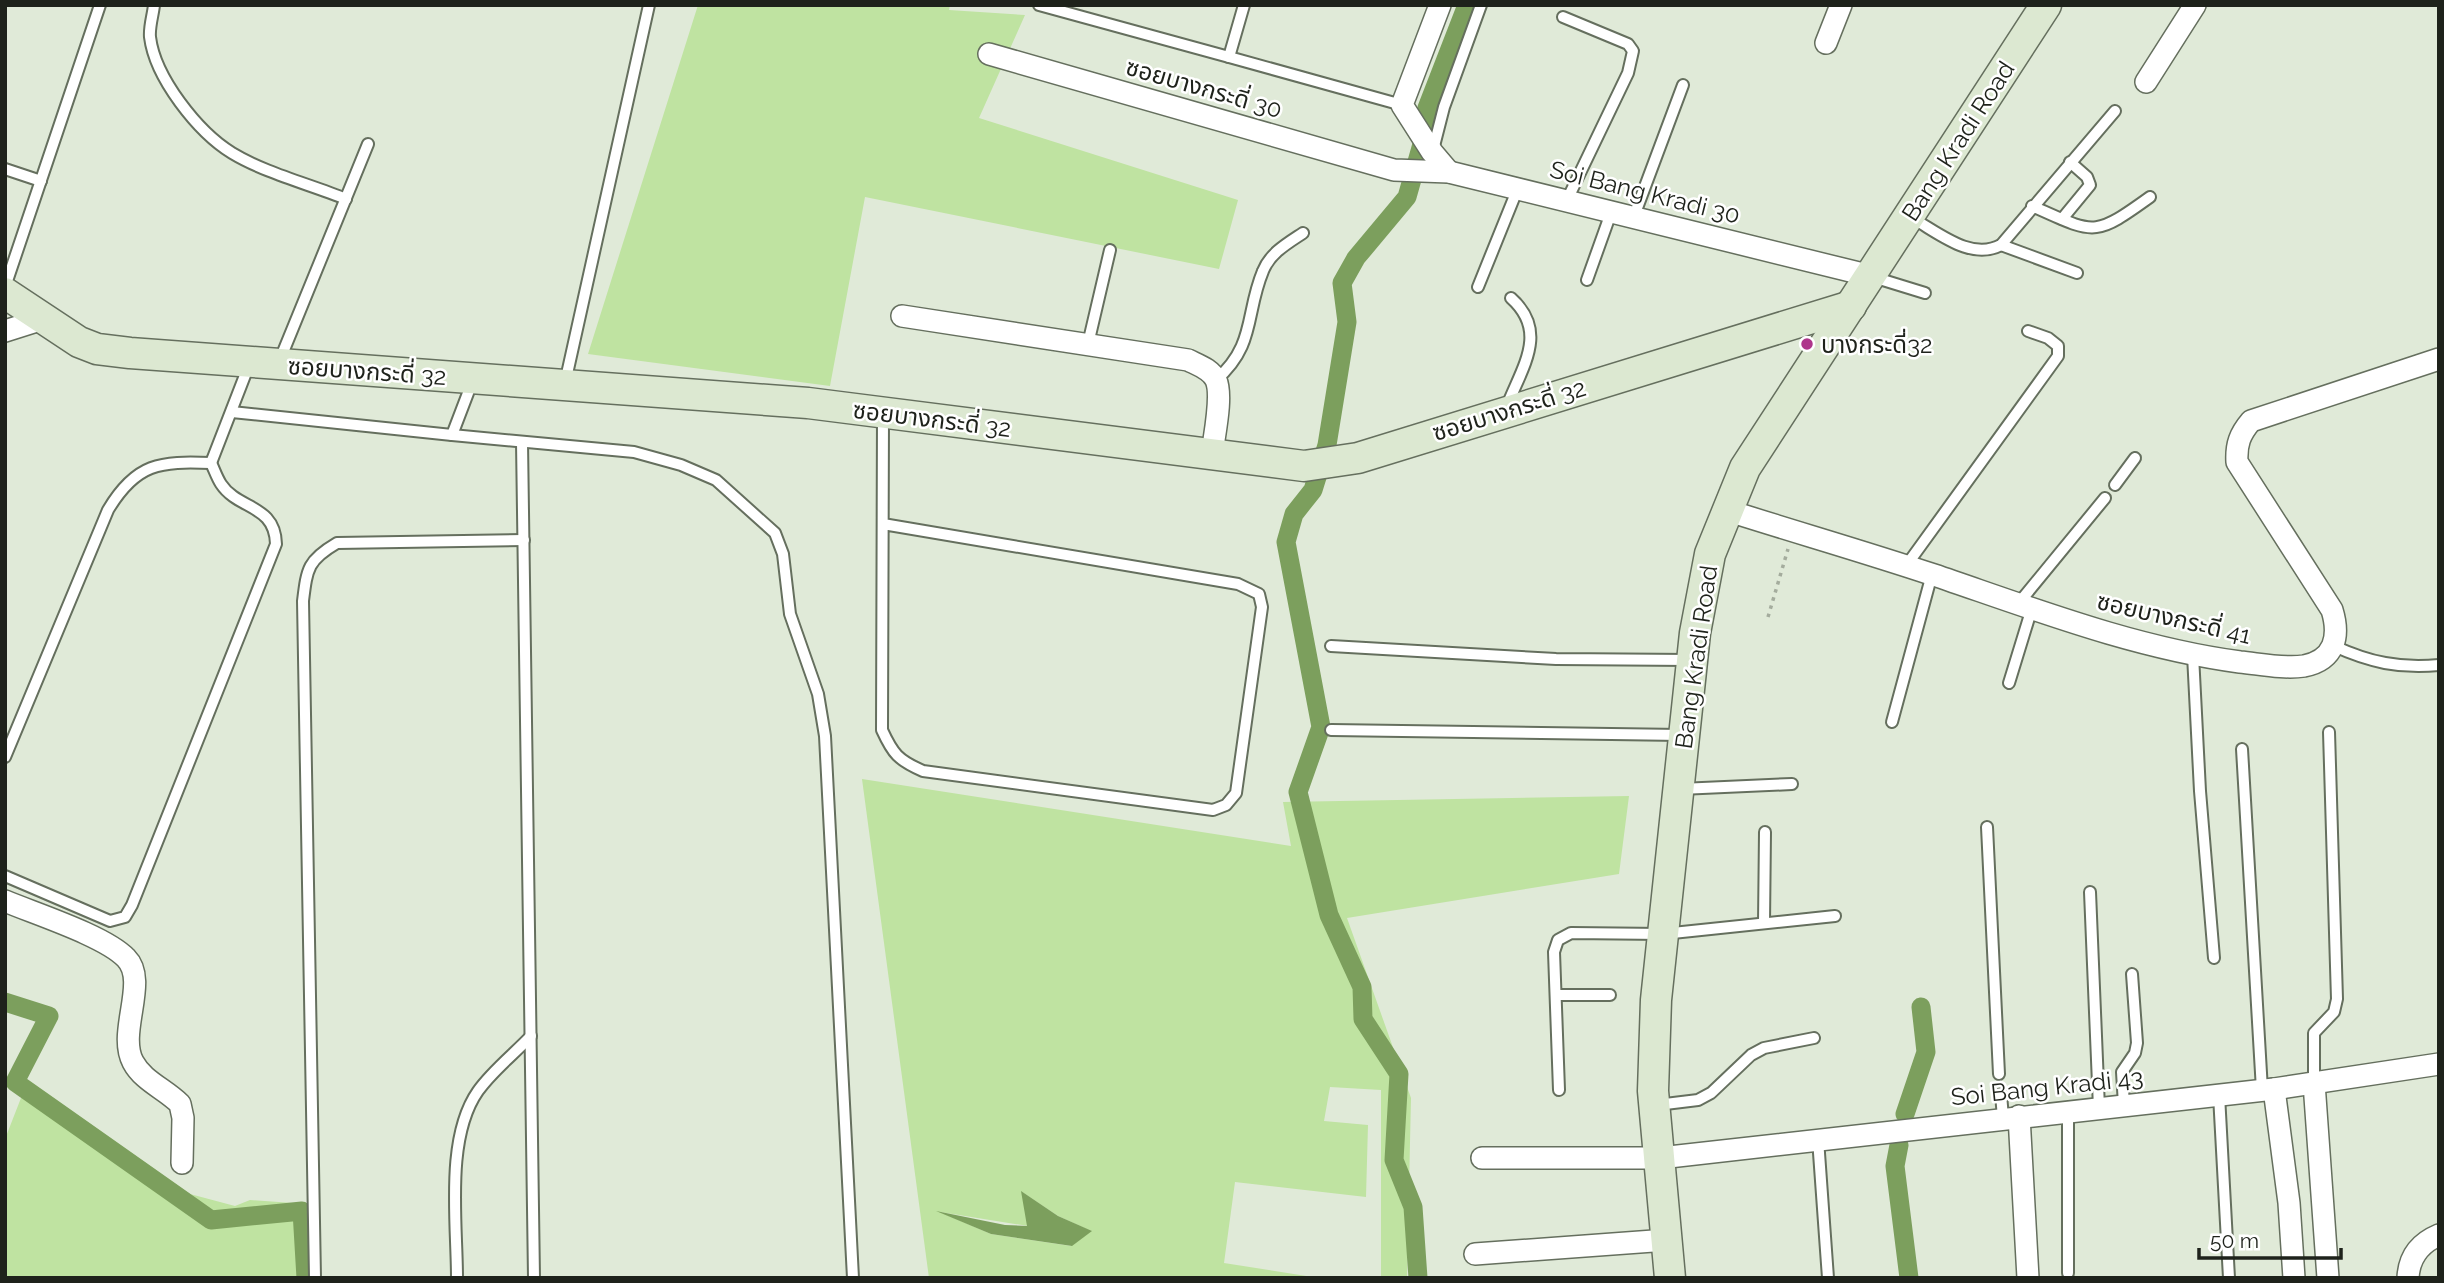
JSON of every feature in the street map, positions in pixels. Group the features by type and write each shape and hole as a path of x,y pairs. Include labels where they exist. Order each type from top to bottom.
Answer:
{"street":[{"path":"1440,5 1416,129 1449,172"},
{"path":"1826,43 1841,5"},
{"name":"Bang Kradi Road","path":"1670,1278 1655,1106 1656,1000 1692,660 1710,554 1745,468 2046,5"},
{"path":"2146,82 2195,5"},
{"name":"ซอยบางกระดี่ 30","path":"989,54 1400,170"},
{"name":"Soi Bang Kradi 30","path":"1400,170 1449,172 1612,210 1871,276"},
{"name":"ซอยบางกระดี่ 32","path":"5,293 79,342 97,349 808,403 1317,465 1358,458 1851,306"},
{"path":"902,316 1188,360 1208,370 1216,380 1218,393 1212,454"},
{"path":"5,331 46,318"},
{"path":"2334,646 2338,629 2332,610 2237,461 2241,432 2251,421 2439,359"},
{"name":"ซอยบางกระดี่ 41","path":"1726,510 1932,574 2130,640 2193,655 2269,665 2304,666 2323,658 2334,646"},
{"path":"5,901 104,943 128,958 135,976 128,1037 131,1058 139,1073 180,1104 183,1118 182,1163"},
{"name":"Soi Bang Kradi 43","path":"1482,1158 1660,1158 2268,1090 2439,1064"},
{"path":"2314,1083 2328,1278"},
{"path":"2268,1090 2289,1203 2294,1278"},
{"path":"2011,1117 2028,1278"},
{"path":"2409,1278 2409,1267 2421,1244 2439,1235"},
{"path":"1475,1254 1667,1240"}],"lane":[{"path":"5,287 100,5"},
{"path":"153,5 150,37 159,65 176,97 209,137 234,154 346,199"},
{"path":"564,385 649,5"},
{"path":"1040,5 1229,57 1416,129 1444,107 1481,5"},
{"path":"1229,57 1244,5"},
{"path":"1563,17 1628,44 1633,51 1628,73 1567,200"},
{"path":"1634,216 1683,85"},
{"path":"1910,216 1974,251 1988,252 2001,245 2115,111"},
{"path":"5,876 110,921 125,918 132,905 276,544 275,528 261,512 222,485 211,463 232,412 264,363 346,199 368,144"},
{"path":"2062,219 2090,184 2087,177 2070,162"},
{"path":"5,169 41,181"},
{"path":"1478,287 1518,188"},
{"path":"2032,206 2090,229 2103,228 2150,197"},
{"path":"1587,280 1612,210"},
{"path":"1216,380 1240,354 1263,270 1282,247 1303,233"},
{"path":"2001,245 2077,273"},
{"path":"1088,344 1110,250"},
{"path":"1871,276 1925,293"},
{"path":"1505,411 1528,354 1532,334 1530,320 1511,298"},
{"path":"1906,566 2058,356 2058,346 2048,338 2028,331"},
{"path":"452,435 474,379"},
{"path":"232,412 634,452 681,465 716,480 775,533 783,554 790,614 818,694 825,737 853,1278"},
{"path":"883,413 882,730 892,752 906,764 923,771 1213,810 1226,805 1236,793 1262,607 1259,594 1238,584 883,524"},
{"path":"522,442 534,1278"},
{"path":"2115,485 2135,458"},
{"path":"5,757 108,510 123,484 146,469 182,462 211,463"},
{"path":"2009,683 2025,606 2105,498"},
{"path":"315,1278 303,601 306,571 317,555 337,543 524,540"},
{"path":"1892,722 1932,574"},
{"path":"1331,646 1556,659 1692,660"},
{"path":"2334,646 2360,658 2385,664 2414,668 2439,664"},
{"path":"2193,655 2200,792 2214,958"},
{"path":"1331,730 1684,735"},
{"path":"2314,1083 2314,1033 2334,1012 2337,999 2329,732"},
{"path":"2242,749 2268,1090"},
{"path":"1678,789 1792,785"},
{"path":"1987,827 1999,1074"},
{"path":"1764,923 1765,832"},
{"path":"2090,892 2099,1108"},
{"path":"1559,1090 1554,952 1558,940 1571,933 1663,934 1835,916"},
{"path":"2124,1105 2122,1072 2135,1053 2137,1043 2132,974"},
{"path":"1556,995 1609,995"},
{"path":"457,1278 456,1167 463,1118 478,1090 531,1036"},
{"path":"1655,1106 1698,1100 1764,1048 1814,1038"},
{"path":"2001,1094 2011,1117"},
{"path":"2219,1095 2229,1278"},
{"path":"2068,1111 2068,1273"},
{"path":"1818,1139 1828,1278"}],"path":[{"path":"1768,617 1793,531"}],"shaded area":[{"path":"698,5 950,5 949,10 1025,15 979,118 1238,200 1219,269 865,197 830,386 588,354"},
{"path":"862,779 1291,846 1283,802 1629,796 1619,874 1347,918 1411,1098 1407,1278 1381,1278 1381,1090 1330,1087 1324,1121 1368,1125 1366,1197 1235,1182 1224,1263 1319,1278 929,1278","holes":["1022,1192 1058,1216 1091,1231 1071,1246 991,1234 940,1212 1028,1226"]},
{"path":"28,1080 190,1194 235,1206 250,1200 307,1204 311,1278 5,1278 5,1139"},
{"path":"1021,1191 1058,1216 1092,1231 1072,1246 991,1234 936,1211 1005,1225 1027,1226"}],"waterway":[{"path":"1418,1278 1413,1207 1394,1160 1399,1074 1363,1019 1362,987 1329,915 1298,792 1321,727 1286,542 1294,514 1313,490 1327,445 1347,322 1342,283 1356,258 1407,197 1424,137 1427,108 1467,5"},
{"path":"5,1002 49,1016 15,1082 211,1220 302,1211 306,1278"},
{"path":"1905,1114 1926,1052 1921,1007"},
{"path":"1899,1145 1895,1166 1909,1278"}],"place":[{"name":"บางกระดี่32","path":"1807,344"}]}
